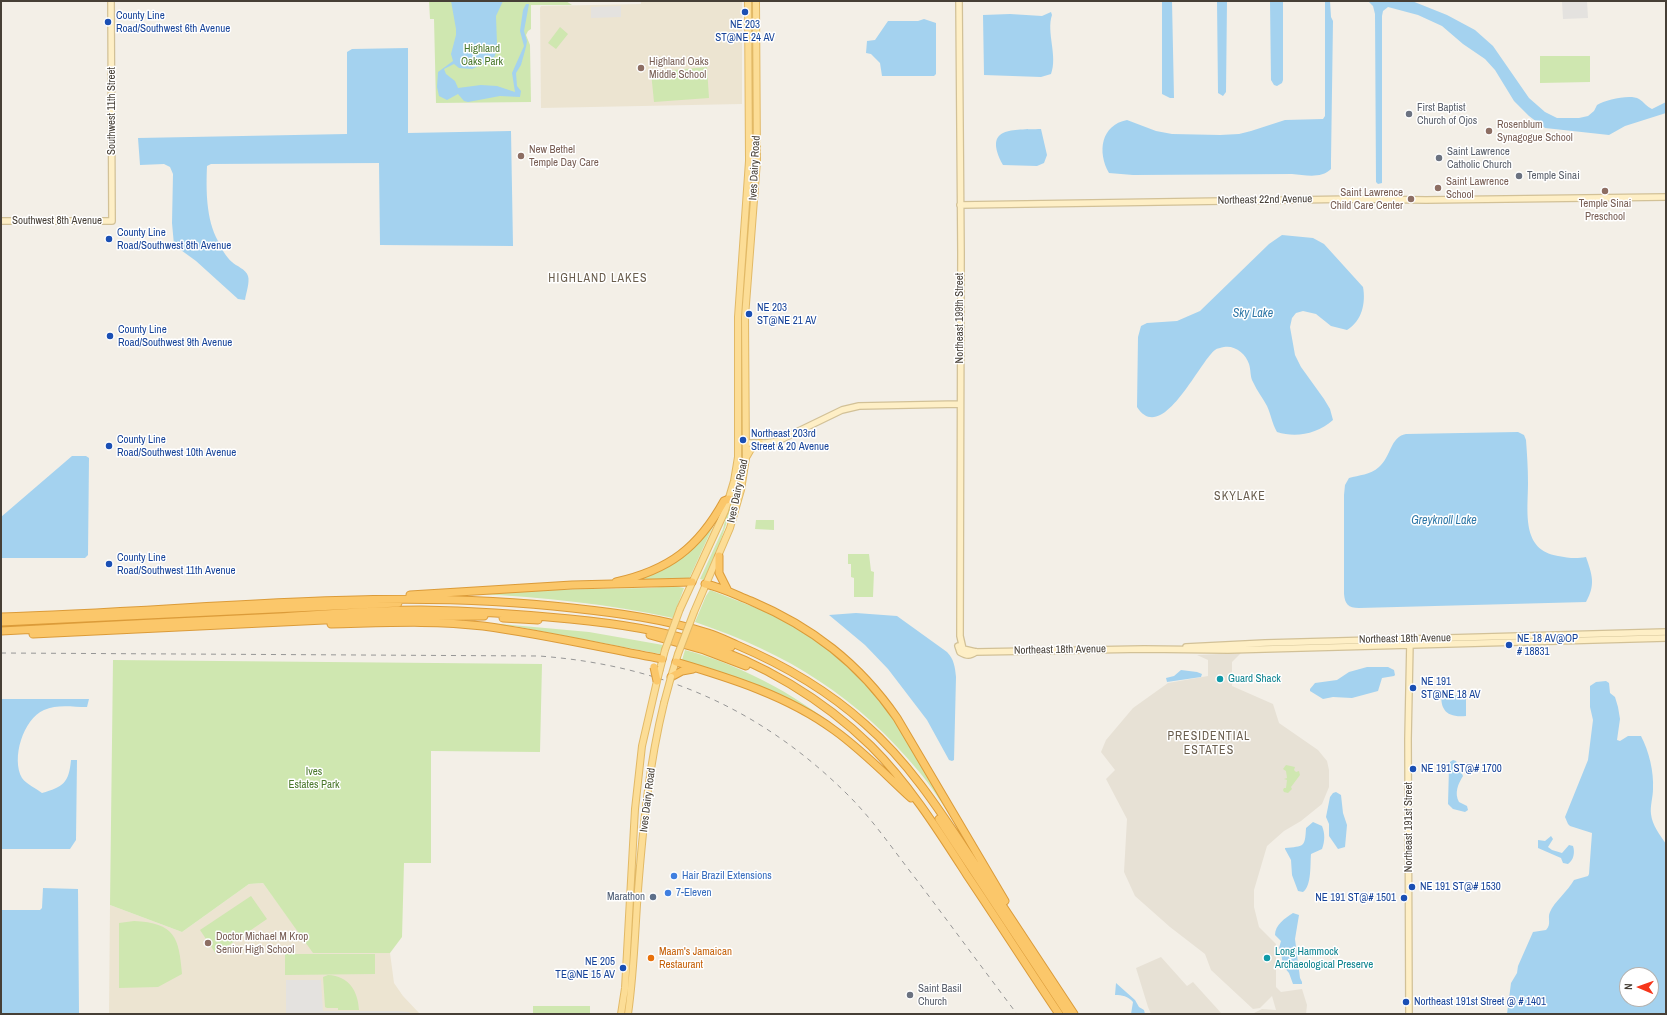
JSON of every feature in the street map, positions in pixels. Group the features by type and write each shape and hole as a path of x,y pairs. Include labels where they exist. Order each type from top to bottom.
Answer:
{"highway":[{"path":"606,584 644,575 672,561 697,540 724,502 729,499"},
{"path":"718,556 719,573 728,591"},
{"path":"1,617 376,599 449,592 606,584 692,582"},
{"path":"705,584 728,591 776,612 805,628 841,655 872,686 888,706 908,737 1015,916 1021,934"},
{"path":"376,599 502,601 616,613 710,633 766,657 802,677 832,697 866,724 897,756 945,819 1074,1014"},
{"path":"1,622 404,603 471,604 586,613 658,625 696,635 741,650 778,668 819,693 858,724 883,747 910,777 927,800 1068,1014"},
{"path":"1,631 417,610 464,611 521,614 591,621 634,628 696,642 730,654 772,673 815,700 840,718 870,744 910,790 1059,1014"},
{"path":"1,635 387,617 486,616 597,626 646,634 704,650 752,668 788,688 825,712 858,739 886,768 911,798 1054,1014"},
{"path":"301,621 320,624 400,622 482,626 528,633 662,659"},
{"path":"643,656 657,668 657,681"},
{"path":"676,662 761,690 789,703 819,720 858,749 911,798"},
{"path":"675,674 688,669 696,669"}],"main road":[{"name":"Ives Dairy Road","path":"657,668 662,659 680,609 729,499 735,475 738,443 738,317 749,161 748,1"},
{"name":"Ives Dairy Road","path":"628,1014 633,980 638,889 646,811 652,762 664,703 675,674 678,654 705,584 734,516 741,490 746,458 745,317 757,161 756,1"},
{"path":"738,443 746,443"},
{"path":"746,458 751,449 760,443"},
{"path":"692,582 705,584"},
{"path":"662,659 676,662"},
{"name":"Ives Dairy Road","path":"621,1014 625,988 635,809 642,746 657,681"}],"street":[{"name":"Southwest 11th Street","path":"111,1 112,221"},
{"name":"Northeast 199th Street","path":"959,1 960,636"},
{"name":"Northeast 22nd Avenue","path":"960,205 1356,198 1426,200 1666,197"},
{"name":"Southwest 8th Avenue","path":"1,221 112,221"},
{"path":"746,443 778,441 842,410 859,406 960,404"},
{"name":"Northeast 18th Avenue","path":"960,636 963,649 976,652 1144,649 1228,650 1666,632"},
{"name":"Northeast 18th Avenue","path":"1410,642 1666,638"},
{"name":"Northeast 191st Street","path":"1409,1014 1408,739 1410,642"}],"shaded area":[{"name":"Highland Oaks Middle School","path":"641,1 742,1 742,104 541,108 541,6 641,4"},
{"path":"1562,1 1587,1 1588,18 1563,19"},
{"path":"621,6 621,17 591,18 591,7"},
{"name":"PRESIDENTIAL ESTATES","path":"1241,653 1232,662 1232,686 1273,704 1279,723 1318,750 1327,761 1329,770 1329,787 1322,804 1301,821 1284,831 1267,846 1254,890 1254,907 1259,927 1276,944 1276,987 1281,992 1302,989 1307,1005 1306,1014 1252,1014 1262,1009 1276,1010 1272,996 1260,1008 1253,1009 1211,970 1205,954 1170,927 1135,896 1124,872 1127,819 1106,779 1115,770 1101,752 1106,740 1133,708 1168,683 1208,676 1208,660 1197,655"},
{"name":"Doctor Michael M Krop Senior High School","path":"263,883 314,953 390,953 394,983 403,996 420,1014 109,1014 110,905 182,932 249,884"},
{"path":"1161,957 1187,986 1193,982 1222,1014 1151,1014 1136,968"},
{"path":"286,980 321,980 323,1011 398,1011 409,1012 411,1014 284,1014 286,1013"}],"green space":[{"name":"Highland Oaks Park","path":"429,1 566,1 572,5 531,5 531,29 526,35 530,45 531,102 436,103 434,19 430,19"},
{"path":"560,27 568,34 556,49 548,43"},
{"path":"1540,56 1590,56 1590,82 1540,83"},
{"path":"707,67 709,98 654,102 651,72"},
{"path":"740,460 735,492 722,537 704,580 700,579 723,529"},
{"path":"756,520 774,520 774,530 755,529"},
{"path":"715,522 689,579 632,581 657,571 679,559 698,543"},
{"path":"848,554 869,554 871,571 874,572 873,597 854,597 854,578 851,577 851,564 848,564"},
{"path":"674,586 684,588 673,618 575,602 477,594 535,590 648,588"},
{"path":"710,590 782,618 833,650 883,701 964,837 921,774 872,722 847,701 820,681 761,648 695,622"},
{"path":"479,622 589,632 663,645 660,654 514,626 505,627"},
{"path":"685,650 731,665 774,686 814,711 852,740 783,697 764,688 682,660"},
{"name":"Ives Estates Park","path":"113,660 542,664 540,752 431,751 431,863 404,863 402,937 390,953 313,953 263,883 249,884 182,932 110,905"},
{"path":"1286,765 1295,767 1294,770 1296,772 1299,771 1300,775 1288,793 1284,792 1283,790 1286,788 1287,780 1284,779 1287,778 1286,771 1283,769"},
{"path":"251,896 267,919 216,954 200,930"},
{"path":"134,921 148,922 158,925 172,934 179,950 182,974 158,987 119,988 119,923"},
{"path":"285,954 375,954 375,974 285,975"},
{"path":"328,975 342,978 351,986 357,997 359,1010 338,1010 338,1008 325,1007 323,977"},
{"path":"533,1006 590,1006 590,1014 533,1014"}],"water":[{"path":"451,1 503,1 496,16 497,44 495,56 488,62 472,69 459,68 454,64 444,69 446,74 455,81 458,88 481,85 497,86 515,92 512,73 524,46 520,31 523,10 526,4 529,4 524,31 527,41 526,47 521,65 516,73 517,86 521,91 520,97 500,96 468,102 464,101 458,94 447,100 439,96 437,87 438,72 453,61 451,54 456,29"},
{"path":"1162,1 1172,1 1174,98 1170,98 1162,94"},
{"path":"1217,1 1227,1 1226,92 1223,96 1218,93"},
{"path":"1270,1 1283,1 1283,80 1282,83 1277,86 1274,85 1271,80"},
{"path":"1325,1 1330,1 1331,17 1333,21 1331,169 1323,174 1313,176 1292,174 1133,175 1109,173 1103,157 1104,140 1112,127 1127,120 1156,131 1172,134 1220,135 1239,134 1285,120 1323,119 1325,116"},
{"path":"1368,1 1412,1 1447,15 1475,30 1493,46 1529,98 1545,112 1557,118 1579,118 1588,116 1594,111 1597,105 1606,101 1624,97 1639,99 1652,109 1666,102 1666,113 1625,126 1609,135 1545,128 1529,116 1514,101 1495,70 1485,59 1463,44 1442,26 1418,15 1388,7 1383,11 1382,16 1382,183 1378,184 1376,182 1375,14 1373,6"},
{"path":"1051,12 1050,29 1053,67 1051,74 1041,77 984,75 983,15 1010,14 1042,16"},
{"path":"924,19 936,23 936,74 934,76 882,76 880,63 871,54 866,53 867,41 875,40 888,21 918,21"},
{"path":"408,48 408,133 511,131 513,246 380,245 379,163 211,164 207,166 207,194 211,223 219,244 226,255 232,262 245,271 248,276 245,300 238,299 196,261 174,245 172,223 173,174 170,167 164,164 140,165 138,138 347,134 347,52 352,49"},
{"path":"1041,129 1047,155 1044,163 1037,166 1003,165 997,152 996,143 998,137 1011,131"},
{"name":"Sky Lake","path":"1282,235 1313,238 1324,244 1363,287 1364,299 1362,311 1356,322 1347,330 1331,326 1316,314 1303,311 1296,313 1292,318 1290,327 1295,355 1301,367 1330,409 1333,420 1320,429 1306,434 1292,435 1277,432 1267,406 1252,380 1248,360 1240,351 1232,347 1224,347 1215,350 1208,357 1179,398 1168,409 1157,416 1147,416 1137,407 1138,337 1141,326 1147,323 1177,321 1200,311 1269,244"},
{"name":"Greyknoll Lake","path":"1518,432 1524,435 1526,440 1528,477 1527,506 1529,528 1532,538 1538,546 1546,552 1569,558 1586,557 1590,569 1592,585 1586,602 1359,608 1348,605 1344,594 1344,495 1345,485 1349,478 1376,470 1383,463 1397,439 1406,434"},
{"path":"72,456 86,456 89,458 88,555 85,558 1,558 1,517"},
{"path":"856,613 897,616 947,652 953,660 956,677 954,760 949,760 927,720 888,669 865,645 829,615"},
{"path":"1367,667 1388,667 1394,670 1395,675 1382,678 1378,691 1352,698 1333,697 1323,699 1310,691 1315,683 1337,680 1349,672"},
{"path":"1181,670 1202,674 1201,677 1167,682 1166,678 1174,676"},
{"path":"1606,681 1609,683 1610,693 1615,697 1620,719 1617,740 1620,741 1628,736 1641,736 1650,762 1653,776 1651,814 1657,830 1666,844 1666,1014 1507,1014 1511,983 1517,973 1518,966 1533,932 1546,930 1548,928 1549,914 1555,904 1574,880 1588,876 1589,874 1592,833 1570,826 1565,817 1588,760 1593,720 1590,707 1590,686 1596,682"},
{"path":"1448,689 1451,695 1466,696 1466,716 1453,715 1445,711 1441,697 1442,690"},
{"path":"1,699 89,699 87,707 54,707 44,710 37,715 25,730 19,751 19,770 22,778 42,793 55,789 64,783 69,774 71,760 77,760 76,840 70,849 1,849"},
{"path":"1453,760 1456,761 1463,776 1458,785 1457,795 1459,802 1467,806 1468,810 1465,812 1453,809 1448,804 1449,767 1450,762"},
{"path":"1336,792 1341,795 1343,813 1347,825 1345,847 1338,849 1329,836 1329,824 1326,817 1330,797"},
{"path":"1313,822 1322,826 1324,843 1322,849 1311,854 1308,885 1303,892 1298,891 1292,875 1291,860 1285,848 1302,845 1305,839 1306,828"},
{"path":"1551,836 1553,839 1548,847 1552,850 1562,853 1569,845 1573,846 1574,856 1568,864 1563,863 1561,858 1538,848 1538,840 1545,841"},
{"path":"43,888 78,889 79,1014 1,1014 1,910 40,910 42,908"},
{"path":"1293,913 1299,915 1295,939 1302,984 1293,984 1289,973 1283,966 1279,948 1281,941 1275,935 1275,931 1279,925"},
{"path":"1116,983 1135,1000 1139,1007 1144,1010 1145,1014 1131,1014 1133,1002 1125,996 1115,995"}],"railway":[{"path":"1,653 539,656 584,661 627,669 668,681 707,697 745,716 781,739 816,765 849,796 884,836 1017,1014"}],"place":[{"name":"NE 203 ST@NE 24 AV","path":"745,12"},
{"name":"County Line Road/Southwest 6th Avenue","path":"108,22"},
{"name":"Highland Oaks Middle School","path":"641,68"},
{"name":"First Baptist Church of Ojos","path":"1409,114"},
{"name":"Rosenblum Synagogue School","path":"1489,131"},
{"name":"New Bethel Temple Day Care","path":"521,156"},
{"name":"Saint Lawrence Catholic Church","path":"1439,158"},
{"name":"Temple Sinai","path":"1519,176"},
{"name":"Saint Lawrence School","path":"1438,188"},
{"name":"Temple Sinai Preschool","path":"1605,191"},
{"name":"Saint Lawrence Child Care Center","path":"1411,199"},
{"name":"County Line Road/Southwest 8th Avenue","path":"109,239"},
{"name":"NE 203 ST@NE 21 AV","path":"749,314"},
{"name":"County Line Road/Southwest 9th Avenue","path":"110,336"},
{"name":"Northeast 203rd Street & 20 Avenue","path":"743,440"},
{"name":"County Line Road/Southwest 10th Avenue","path":"109,446"},
{"name":"County Line Road/Southwest 11th Avenue","path":"109,564"},
{"name":"NE 18 AV@OP # 18831","path":"1509,645"},
{"name":"Guard Shack","path":"1220,679"},
{"name":"NE 191 ST@NE 18 AV","path":"1413,688"},
{"name":"NE 191 ST@# 1700","path":"1413,769"},
{"name":"Hair Brazil Extensions","path":"674,876"},
{"name":"NE 191 ST@# 1530","path":"1412,887"},
{"name":"7-Eleven","path":"668,893"},
{"name":"Marathon","path":"653,897"},
{"name":"NE 191 ST@# 1501","path":"1404,898"},
{"name":"Doctor Michael M Krop Senior High School","path":"208,943"},
{"name":"Maam's Jamaican Restaurant","path":"651,958"},
{"name":"Long Hammock Archaeological Preserve","path":"1267,958"},
{"name":"NE 205 TE@NE 15 AV","path":"623,968"},
{"name":"Saint Basil Church","path":"910,995"},
{"name":"Northeast 191st Street @ # 1401","path":"1406,1002"}],"district":[{"name":"HIGHLAND LAKES","path":"598,279"},
{"name":"SKYLAKE","path":"1240,497"},
{"name":"PRESIDENTIAL ESTATES","path":"1209,744"}]}
